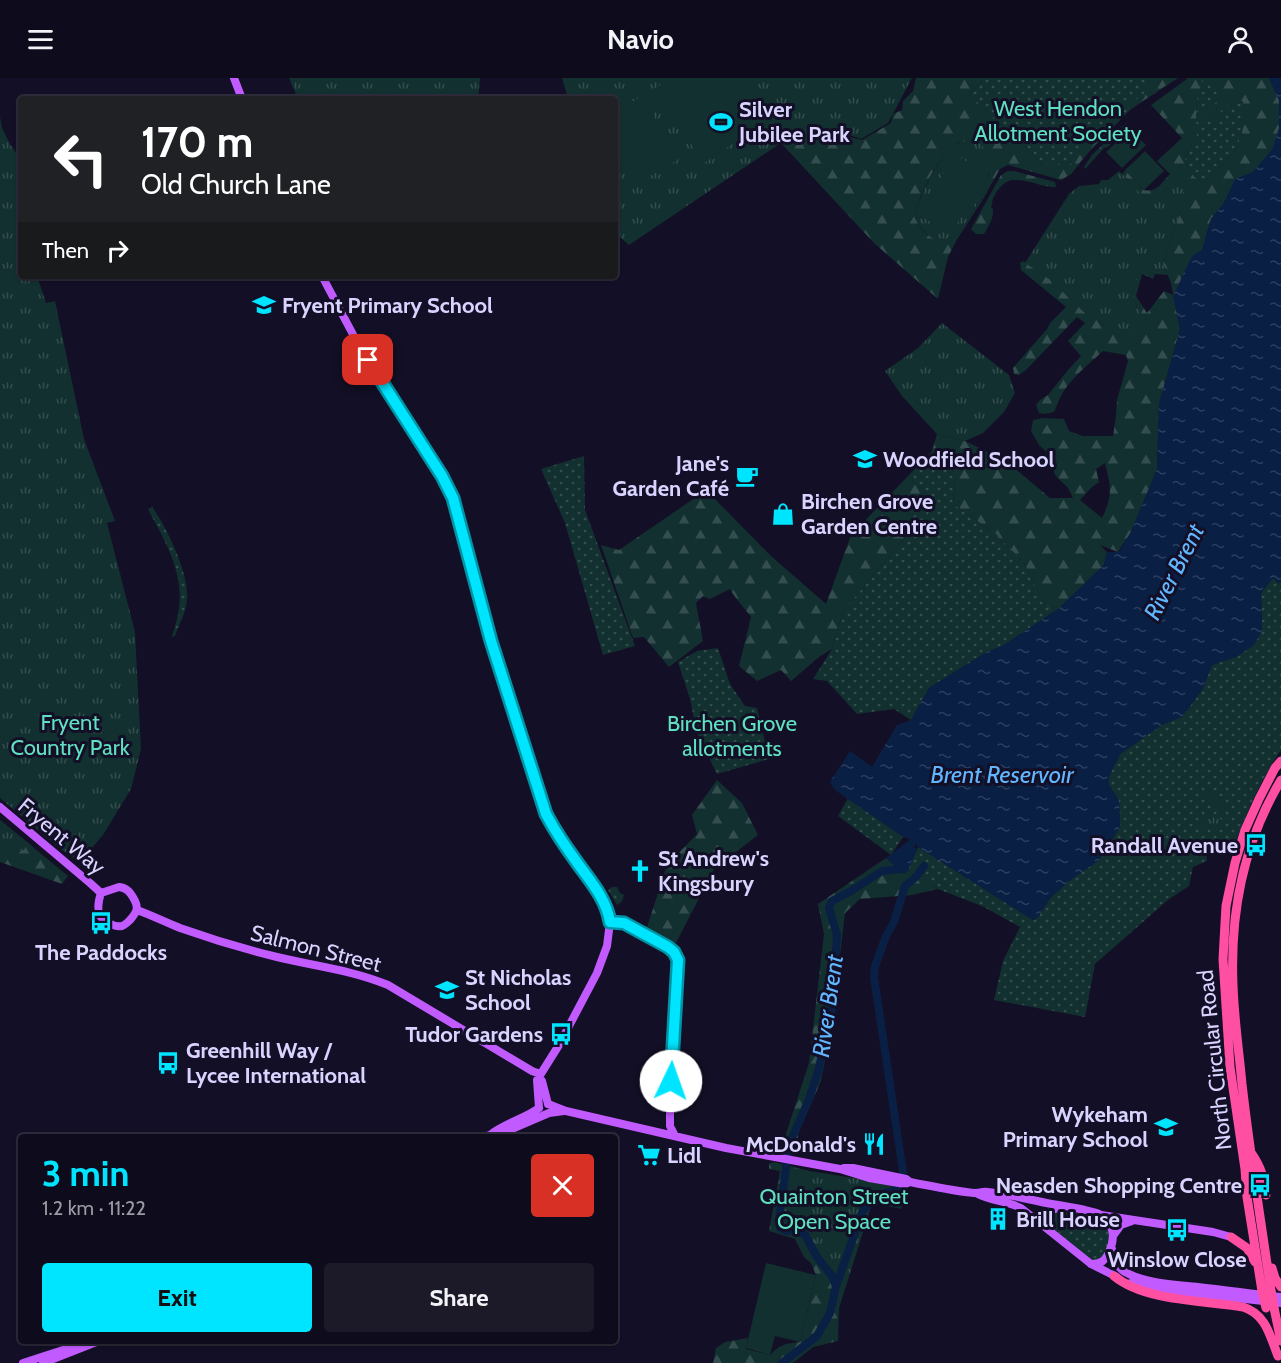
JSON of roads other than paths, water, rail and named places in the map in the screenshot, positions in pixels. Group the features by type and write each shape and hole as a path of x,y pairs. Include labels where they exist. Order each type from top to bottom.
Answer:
{"highway":[{"name":"North Circular Road","path":"1281,761 1275,768 1245,830 1235,863 1226,906 1223,958 1230,1067 1252,1223 1265,1288 1274,1307 1281,1341"},
{"name":"North Circular Road","path":"1265,1288 1263,1231 1238,1045 1233,985 1233,933 1241,885 1254,835 1281,780"},
{"path":"1251,1152 1263,1173 1266,1195"},
{"path":"1231,1237 1244,1234 1252,1223"},
{"path":"1263,1231 1273,1272 1281,1287"},
{"path":"1231,1237 1250,1252 1265,1288"},
{"path":"1114,1276 1127,1286 1145,1292 1250,1309 1263,1321 1279,1360"},
{"name":"North Circular Road","path":"1274,1307 1271,1334 1279,1360"},
{"path":"1274,1307 1281,1327"}],"main road":[{"path":"234,78 241,96"},
{"path":"324,279 363,351 442,476 453,498 491,641 538,795 556,834 600,893 606,905 610,922 607,946 597,973 559,1045 540,1074 545,1108"},
{"name":"Fryent Way","path":"0,807 101,893"},
{"path":"119,887 124,888 129,891 137,904 137,910 127,923 115,926 103,920 99,914 101,893 119,887"},
{"name":"Salmon Street","path":"137,910 178,927 236,946 280,958 325,966 388,985 540,1074"},
{"path":"610,922 624,923 668,947 678,960 671,1110 671,1127 675,1136"},
{"path":"498,1134 545,1108 746,1152 840,1169 869,1178 976,1193 1021,1208 1091,1264 1114,1276 1164,1290 1274,1307"},
{"path":"976,1193 984,1191 1101,1215 1207,1231 1231,1237"},
{"path":"1053,1234 1047,1222 1048,1214 1052,1210 1065,1206"},
{"path":"1101,1215 1110,1225 1113,1236 1113,1257 1127,1273 1172,1284 1281,1297"},
{"path":"1113,1236 1121,1225 1134,1221"},
{"path":"1091,1264 1104,1261 1112,1247"},
{"path":"23,1363 78,1344"},
{"path":"43,1363 92,1344"}],"water":[{"name":"Brent Reservoir","path":"1269,78 1281,78 1281,581 1279,584 1273,578 1261,593 1262,631 1254,645 1238,656 1212,665 1202,690 1182,717 1163,724 1120,754 1109,776 1109,785 1119,801 1120,827 1099,860 1050,898 1038,917 1033,920 918,847 912,840 903,837 835,790 830,782 850,751 872,767 897,725 911,720 929,688 985,653 1004,645 1058,609 1104,565 1107,552 1119,552 1131,532 1157,469 1159,404 1180,329 1173,296 1192,256 1202,250 1211,219 1224,203 1235,179 1253,172 1273,148 1279,128 1279,100"},
{"path":"907,842 917,849 904,874 886,858"}],"waterway":[{"name":"River Brent","path":"782,1363 817,1336 830,1313 836,1286 805,1235 795,1230 786,1231 780,1228 779,1221 789,1145 818,1072 832,1009 837,935 829,908 832,901 882,871 900,869 913,840 919,834"},
{"path":"903,1172 874,977 875,966 894,922 905,886 924,866"},
{"path":"836,1286 863,1210 881,1194 899,1189"}],"place":[{"name":"Silver Jubilee Park","path":"721,122"},
{"name":"Fryent Primary School","path":"264,305"},
{"name":"Woodfield School","path":"865,459"},
{"name":"Jane's Garden Café","path":"747,476"},
{"name":"Birchen Grove Garden Centre","path":"783,514"},
{"name":"Randall Avenue","path":"1256,845"},
{"name":"St Andrew's Kingsbury","path":"640,871"},
{"name":"The Paddocks","path":"101,923"},
{"name":"St Nicholas School","path":"447,990"},
{"name":"Tudor Gardens","path":"561,1034"},
{"name":"Greenhill Way / Lycee International","path":"168,1063"},
{"name":"Wykeham Primary School","path":"1166,1127"},
{"name":"McDonald's","path":"874,1144"},
{"name":"Lidl","path":"649,1155"},
{"name":"Neasden Shopping Centre","path":"1260,1185"},
{"name":"Brill House","path":"998,1219"},
{"name":"Winslow Close","path":"1177,1230"}],"park label":[{"name":"West Hendon Allotment Society","path":"1058,120"},
{"name":"Fryent Country Park","path":"70,734"},
{"name":"Birchen Grove allotments","path":"732,736"},
{"name":"Quainton Street Open Space","path":"834,1208"}]}
